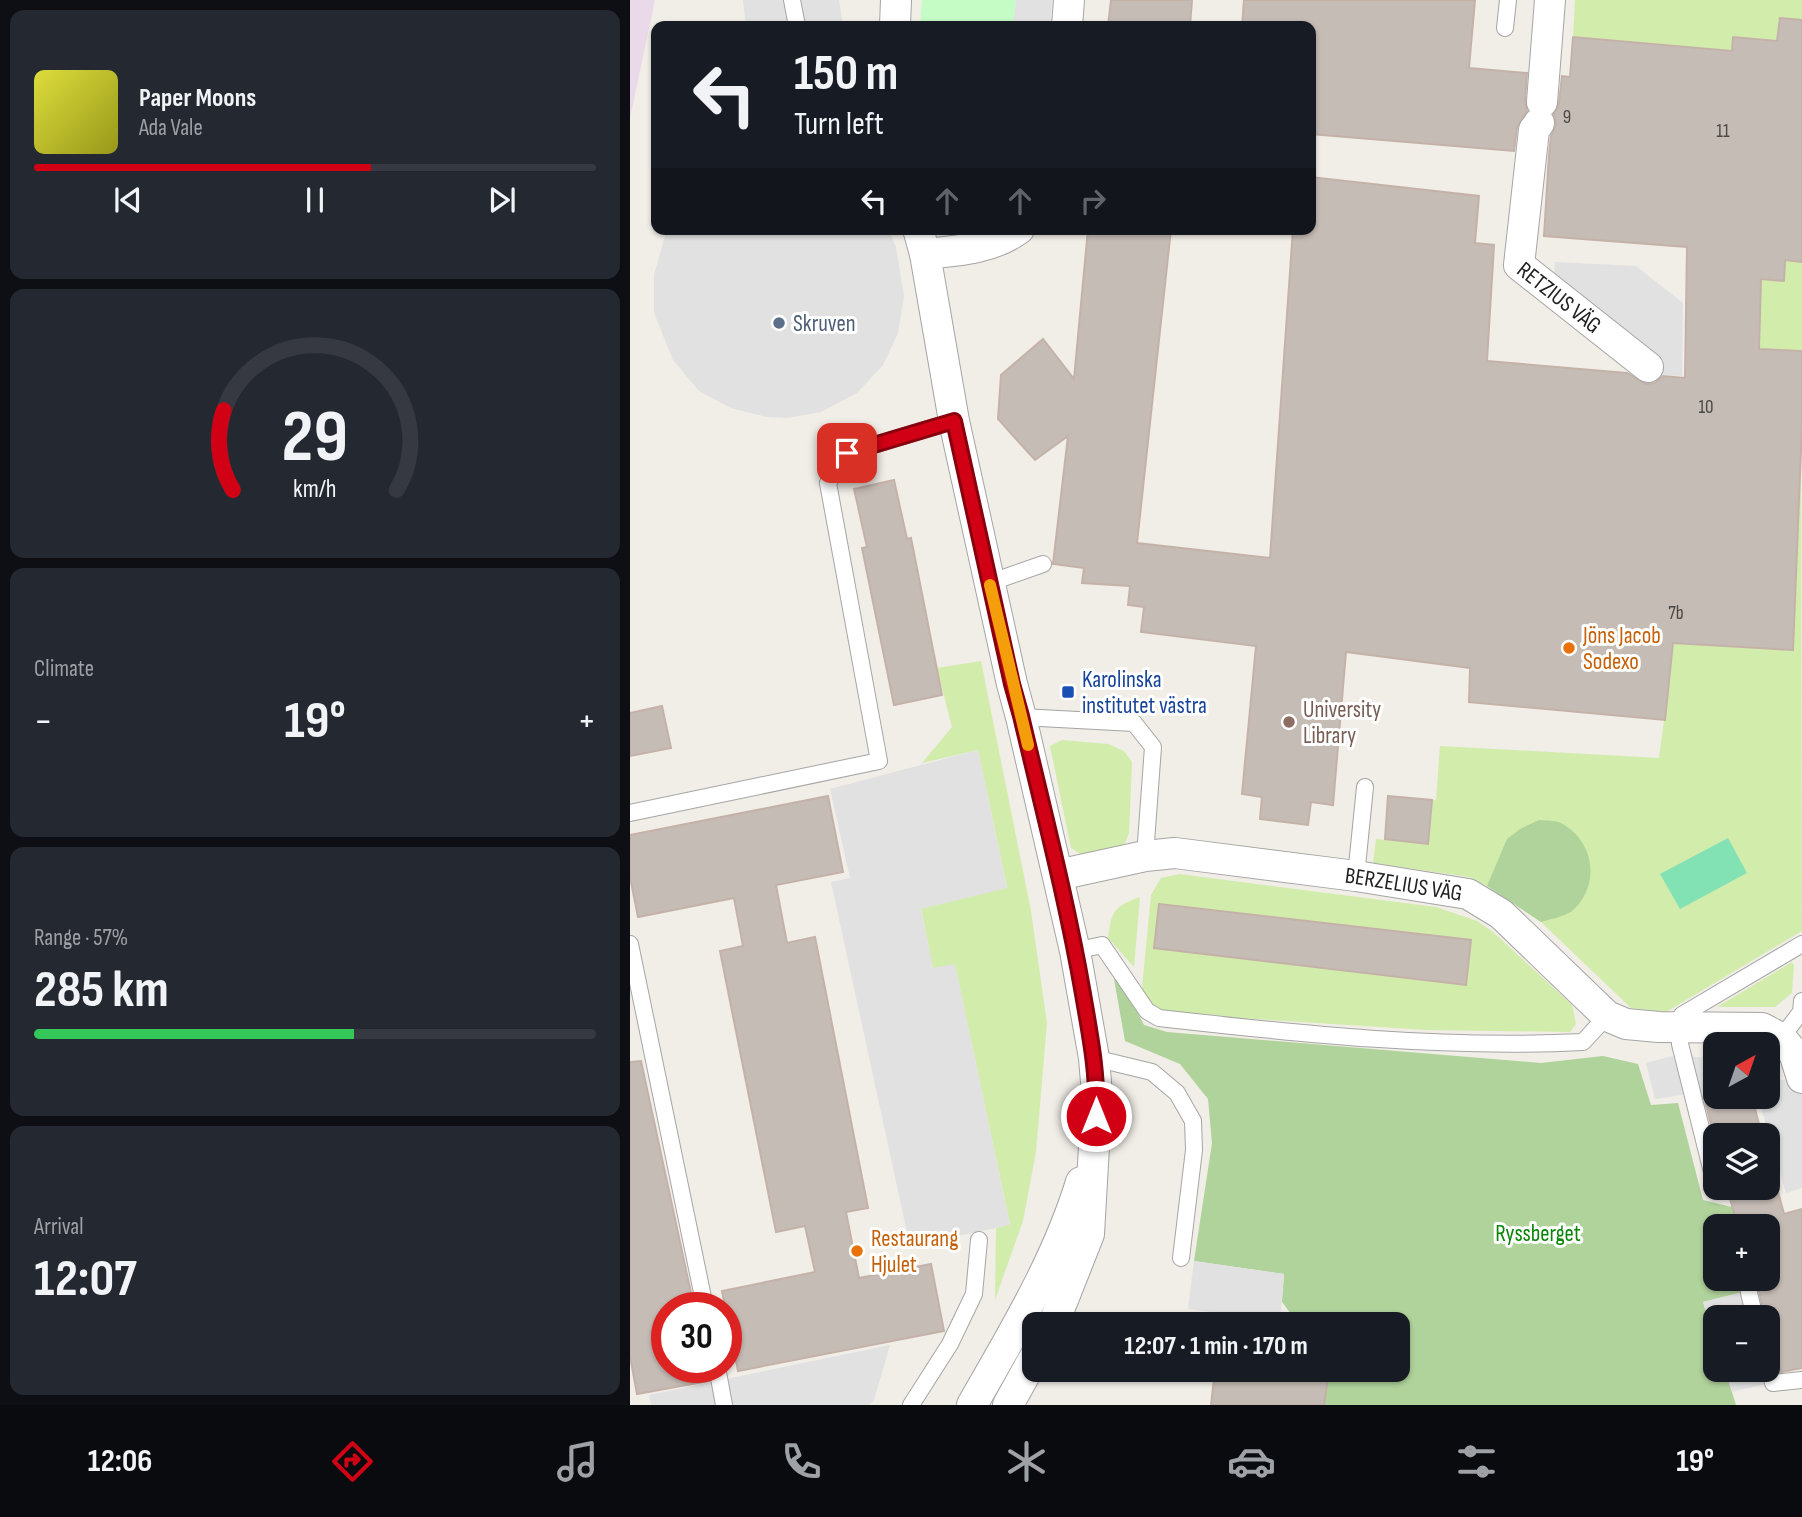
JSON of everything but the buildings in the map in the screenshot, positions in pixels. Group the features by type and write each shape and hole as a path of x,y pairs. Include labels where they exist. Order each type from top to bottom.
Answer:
{"street":[{"path":"895,21 896,0"},
{"path":"1067,21 1069,0"},
{"name":"RETZIUS VÄG","path":"1550,0 1541,112 1534,130 1519,265 1648,367"},
{"path":"1012,235 984,245 921,242 954,421 1075,951 1094,1058 1097,1094 1089,1234 1058,1312"},
{"name":"BERZELIUS VÄG","path":"1058,875 1145,856 1175,853 1356,876 1468,894 1501,914 1520,930 1607,1016 1626,1024 1762,1028 1782,1038"},
{"path":"1782,1038 1794,1053 1802,1079"},
{"path":"972,1405 1021,1319 1069,1220 1094,1138"},
{"path":"1008,1405 1022,1380"}],"lane":[{"path":"792,0 796,21"},
{"path":"1505,28 1508,0"},
{"path":"630,813 879,761 828,484 847,453 954,421"},
{"path":"989,583 1043,564"},
{"path":"1021,716 1134,723 1153,747 1145,856"},
{"path":"1356,876 1365,787"},
{"path":"630,944 702,1292"},
{"path":"1703,1136 1680,1044 1682,1015 1802,944"},
{"path":"1075,951 1102,946 1147,1010 1159,1018 1424,1043 1536,1044 1583,1042 1607,1016"},
{"path":"1782,1038 1801,1012 1802,1001"},
{"path":"1094,1058 1152,1072 1177,1093 1193,1121 1194,1150 1181,1258"},
{"path":"911,1405 950,1344 974,1294 979,1240"},
{"path":"1749,1293 1752,1305"},
{"path":"1773,1382 1802,1380"},
{"path":"720,1383 724,1405"}],"shaded area":[{"path":"630,0 655,0 630,118"},
{"path":"743,0 839,0 842,21 745,21"},
{"path":"1016,0 1052,0 1050,21 1014,21"},
{"name":"Skruven","path":"891,235 896,247 904,296 898,333 883,365 857,393 821,412 787,418 767,417 731,408 699,391 673,360 654,313 654,275 665,236"},
{"path":"1555,262 1636,266 1683,303 1682,376 1652,374 1553,294"},
{"path":"978,750 1007,888 921,909 933,968 955,964 1010,1225 910,1246 831,882 850,878 830,789"},
{"path":"1677,1055 1703,1058 1703,1092 1655,1099 1646,1063"},
{"path":"1802,1075 1802,1188 1786,1193 1780,1172 1780,1123 1766,1123 1762,1110 1780,1110 1780,1081"},
{"path":"1194,1261 1284,1274 1281,1312 1211,1312 1188,1309"},
{"path":"1756,1291 1759,1305 1704,1305 1703,1302"},
{"path":"890,1345 874,1400 869,1405 651,1405 649,1395 707,1383 742,1383 742,1376"},
{"path":"1729,1382 1773,1382 1732,1392"}],"green space":[{"path":"922,0 1016,0 1014,21 920,21"},
{"path":"1575,0 1802,0 1802,20 1780,18 1777,41 1734,37 1732,51 1573,37"},
{"path":"1785,260 1802,262 1802,351 1783,350 1758,375 1761,279"},
{"path":"1801,424 1802,931 1666,1012 1631,1008 1541,922 1487,886 1469,877 1373,863 1376,839 1428,843 1432,800 1436,800 1440,746 1659,758 1672,660 1691,430 1723,431 1716,646 1792,650"},
{"path":"981,661 1031,911 1047,1023 1036,1152 1023,1221 995,1300 996,1228 1010,1224 955,965 933,969 921,908 1007,887 978,750 922,763 952,727 937,668"},
{"path":"1062,740 1108,744 1124,751 1132,762 1129,833 1123,848 1084,856 1071,848 1050,746"},
{"path":"1539,820 1559,822 1572,831 1587,852 1590,864 1590,877 1581,901 1569,913 1541,922 1487,886 1507,839"},
{"path":"1728,838 1747,873 1680,909 1660,874"},
{"path":"1179,874 1436,907 1477,921 1493,932 1572,1005 1576,1024 1570,1032 1426,1030 1161,1013 1146,1001 1142,988 1151,895 1161,878"},
{"path":"1140,897 1134,967 1108,938 1115,911"},
{"path":"1792,962 1792,993 1775,1007 1717,1007"},
{"name":"Ryssberget","path":"1119,977 1144,1025 1167,1032 1541,1063 1603,1056 1638,1064 1651,1105 1678,1103 1703,1200 1732,1207 1734,1214 1703,1214 1703,1291 1747,1291 1703,1302 1703,1382 1729,1382 1736,1405 1324,1405 1327,1382 1410,1382 1410,1312 1290,1312 1282,1302 1284,1274 1194,1261 1212,1143 1208,1099 1180,1064 1125,1041 1114,979"}],"slow traffic":[{"path":"990,585 1028,745"}],"place":[{"name":"Skruven","path":"779,323"},
{"name":"Jöns Jacob Sodexo","path":"1569,648"},
{"name":"Karolinska institutet västra","path":"1068,692"},
{"name":"University Library","path":"1289,722"},
{"name":"Restaurang Hjulet","path":"857,1251"}],"route":[{"path":"847,453 954,421 1075,951 1094,1058 1096,1116"}]}
